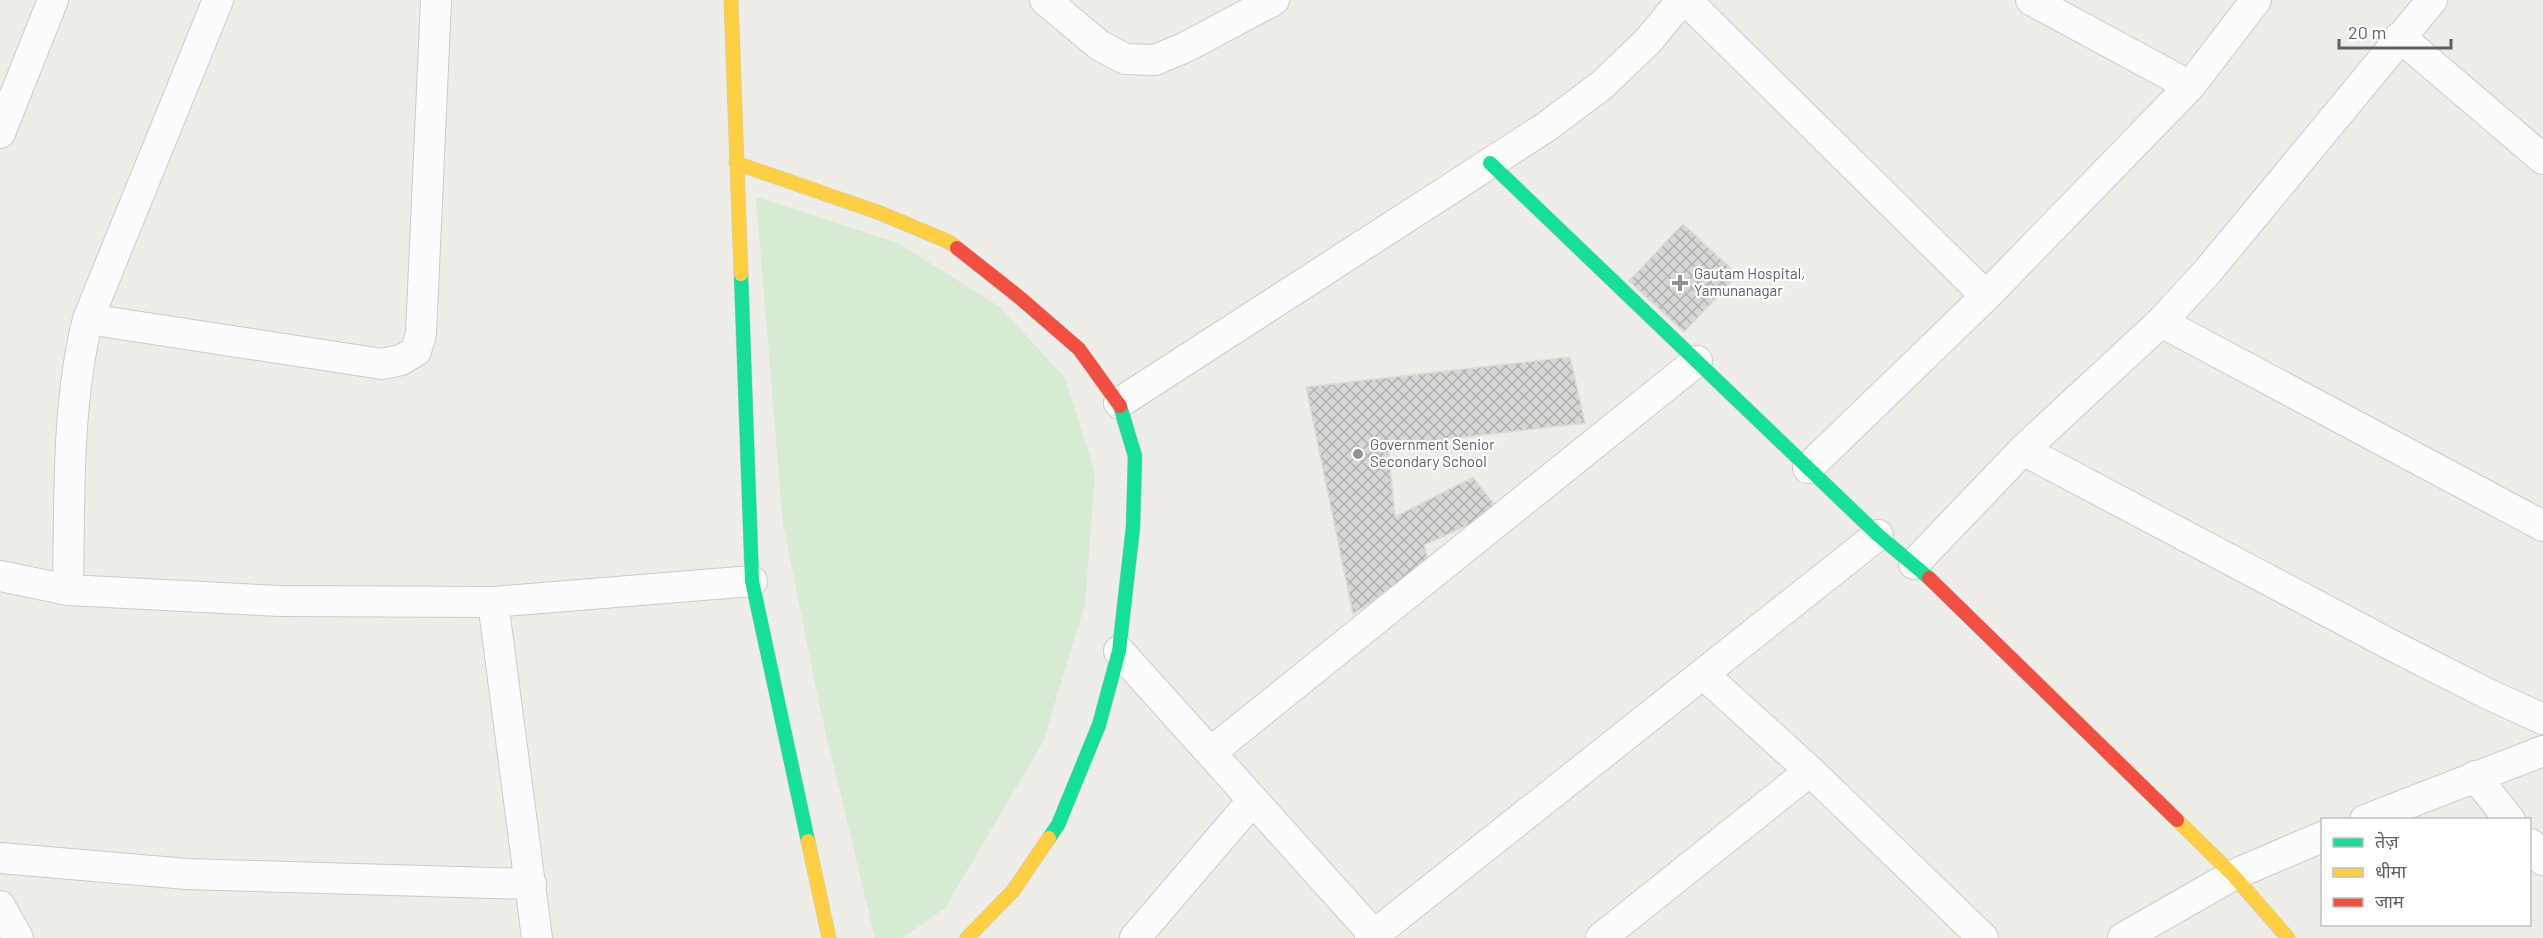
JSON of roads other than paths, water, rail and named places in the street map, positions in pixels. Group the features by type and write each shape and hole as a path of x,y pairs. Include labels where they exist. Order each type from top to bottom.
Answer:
{"street":[{"path":"0,133 53,0"},
{"path":"68,590 73,404 78,359 88,319 218,0"},
{"path":"88,319 382,364 401,360 416,351 422,334 436,0"},
{"path":"731,0 752,581 830,938"},
{"path":"1045,0 1099,45 1125,59 1155,60 1186,47 1274,0"},
{"path":"1119,403 1546,127 1602,85 1648,41 1682,0"},
{"path":"1686,0 1986,296"},
{"path":"2031,0 2190,86"},
{"path":"1808,468 1986,296 2190,86 2256,0"},
{"path":"1914,564 2023,450 2161,322 2208,271 2432,0"},
{"path":"2400,37 2543,159"},
{"path":"736,163 880,213 949,242 1020,297 1079,349 1119,403 1135,456 1133,527 1119,651 1099,726 1058,825 1013,891 967,938"},
{"path":"1490,163 1878,535 1914,564 2233,875 2288,938"},
{"path":"2161,322 2543,526"},
{"path":"1211,752 1696,361"},
{"path":"2023,450 2395,647 2543,719"},
{"path":"1119,651 1374,937 1878,535"},
{"path":"0,576 68,590 280,601 494,602 752,581"},
{"path":"494,602 537,938"},
{"path":"1704,674 1810,771 1983,938"},
{"path":"2368,818 2543,751"},
{"path":"1601,938 1810,771"},
{"path":"2475,776 2509,818"},
{"path":"1135,938 1253,800"},
{"path":"2123,938 2233,875 2321,837"},
{"path":"2531,845 2543,860"},
{"path":"0,858 187,874 531,884"},
{"path":"0,906 18,938"}],"place":[{"name":"Gautam Hospital, Yamunanagar","path":"1680,283"},
{"name":"Government Senior Secondary School","path":"1358,454"}]}
